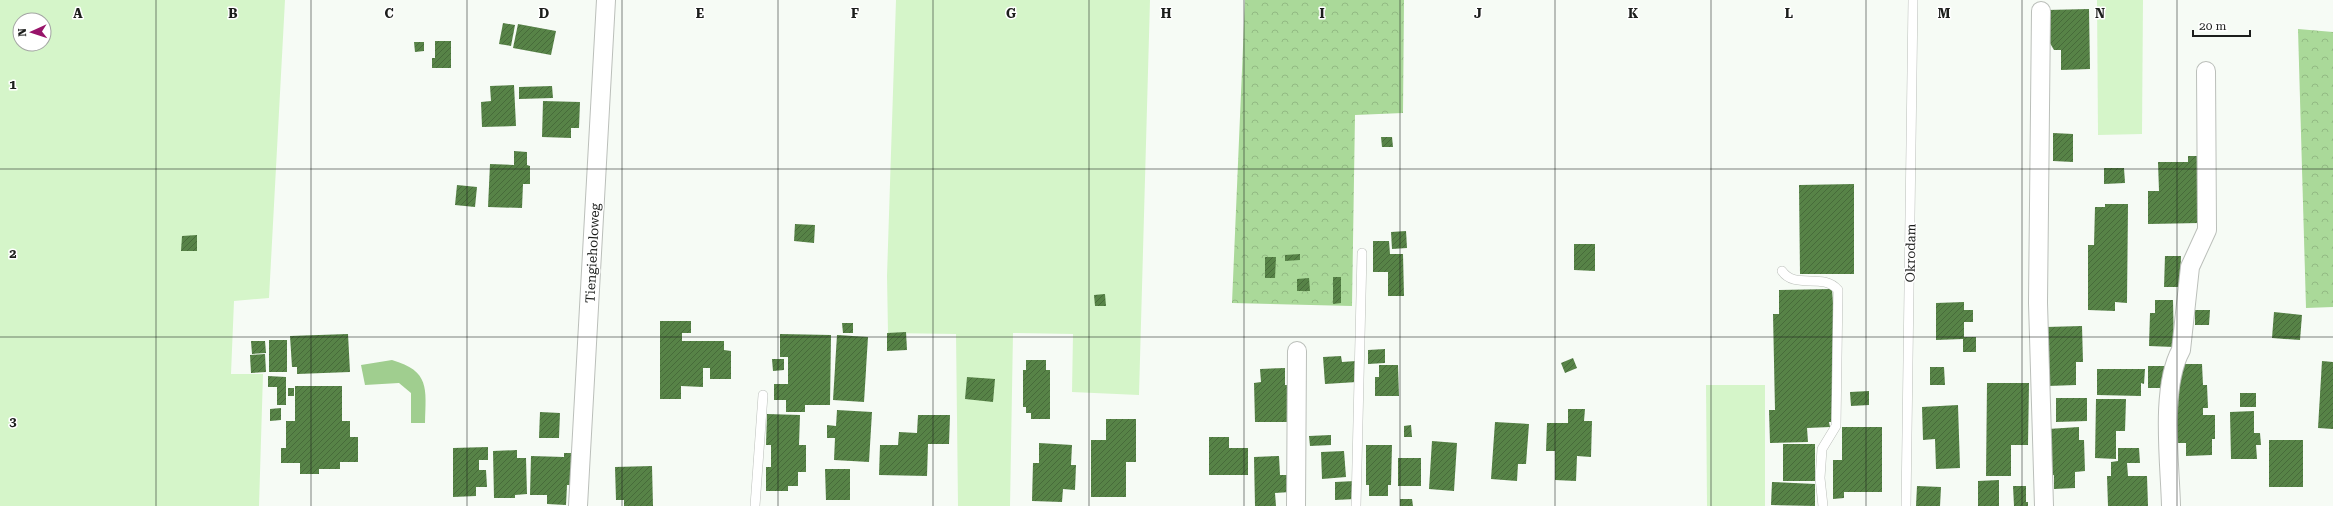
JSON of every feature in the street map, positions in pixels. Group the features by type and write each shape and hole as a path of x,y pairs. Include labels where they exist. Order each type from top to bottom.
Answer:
{"street":[{"name":"Tiengieholoweg","path":"578,506 606,0"},
{"path":"2041,10 2038,303 2044,506"},
{"path":"2171,506 2169,395 2177,358 2181,350 2190,267 2207,230 2206,71"},
{"path":"1296,506 1297,351"}],"lane":[{"name":"Okrodam","path":"1906,506 1913,0"},
{"path":"1356,506 1362,253"},
{"path":"1782,271 1792,280 1827,281 1838,290 1836,426 1822,449 1820,478 1823,506"},
{"path":"755,506 763,395"}],"shaded area":[{"path":"0,0 285,0 269,298 234,301 231,374 263,374 259,506 0,506"},
{"path":"896,0 1150,0 1139,395 1072,392 1073,334 1013,333 1010,506 958,506 956,334 888,333 887,276"},
{"path":"2097,0 2143,0 2142,134 2098,135"},
{"path":"392,360 404,364 413,370 423,382 426,400 425,423 411,423 411,393 399,383 365,385 361,365"},
{"path":"1706,385 1765,385 1765,506 1707,506"}],"green space":[{"path":"1245,0 1404,0 1403,113 1355,115 1352,306 1232,303"},
{"path":"2298,29 2333,32 2333,307 2306,308"}],"building":[{"path":"2089,9 2090,69 2061,70 2061,50 2054,50 2047,38 2047,10"},
{"path":"503,23 515,25 511,46 499,44"},
{"path":"518,24 556,31 551,55 513,48"},
{"path":"435,41 451,41 451,68 432,68 432,58 435,58"},
{"path":"414,42 424,42 424,51 415,52"},
{"path":"514,85 516,126 482,127 481,102 491,101 490,86"},
{"path":"552,86 553,98 519,99 519,87"},
{"path":"543,101 580,102 579,128 571,128 571,138 542,137"},
{"path":"2053,133 2073,134 2073,162 2053,161"},
{"path":"1381,137 1392,137 1393,147 1382,147"},
{"path":"514,151 527,152 527,165 530,166 530,184 523,184 522,208 488,207 490,164 514,165"},
{"path":"2188,156 2200,156 2200,223 2148,224 2148,191 2159,191 2158,162 2188,162"},
{"path":"2104,168 2124,168 2125,183 2104,184"},
{"path":"1854,184 1854,274 1800,274 1799,185"},
{"path":"457,185 477,187 475,207 455,205"},
{"path":"2105,204 2128,204 2127,303 2115,302 2115,311 2088,310 2088,245 2094,245 2095,207 2105,207"},
{"path":"795,224 815,225 814,243 794,241"},
{"path":"1406,231 1407,248 1392,249 1391,232"},
{"path":"197,235 197,251 181,251 182,236"},
{"path":"1373,241 1389,241 1390,254 1403,254 1404,296 1388,296 1388,272 1373,272"},
{"path":"1574,244 1595,244 1595,271 1574,270"},
{"path":"1300,254 1300,260 1285,261 1285,255"},
{"path":"2165,256 2181,256 2180,287 2164,287"},
{"path":"1265,257 1276,257 1275,278 1265,278"},
{"path":"1333,277 1341,277 1341,303 1333,304"},
{"path":"1309,278 1310,291 1297,291 1297,279"},
{"path":"1832,289 1836,343 1834,422 1829,422 1830,427 1807,428 1808,442 1770,443 1769,410 1775,410 1773,314 1779,314 1779,290"},
{"path":"1105,294 1106,306 1095,306 1094,295"},
{"path":"2155,300 2173,300 2174,347 2149,346 2150,313 2155,313"},
{"path":"1964,302 1964,310 1973,310 1973,322 1964,322 1964,337 1976,337 1976,352 1963,352 1963,339 1936,340 1936,303"},
{"path":"2195,310 2210,310 2209,325 2195,325"},
{"path":"2274,312 2302,315 2300,340 2272,338"},
{"path":"660,321 691,321 691,333 682,333 682,341 724,341 724,350 731,351 731,379 710,379 710,368 703,368 703,387 681,386 681,399 660,399"},
{"path":"842,323 853,323 853,333 843,333"},
{"path":"2082,326 2083,362 2076,362 2076,385 2048,386 2046,327"},
{"path":"906,332 907,350 887,351 887,333"},
{"path":"348,334 350,372 297,374 297,367 292,367 290,336"},
{"path":"780,334 831,335 830,405 805,405 805,412 786,412 786,400 774,400 774,384 788,384 788,357 780,357"},
{"path":"837,335 868,337 864,402 833,400"},
{"path":"269,340 287,340 287,372 269,372"},
{"path":"251,341 265,341 266,353 252,354"},
{"path":"1385,349 1385,363 1368,364 1368,350"},
{"path":"265,354 266,372 251,373 250,355"},
{"path":"1341,356 1342,362 1356,361 1357,382 1325,384 1323,357"},
{"path":"1573,358 1577,368 1565,373 1561,363"},
{"path":"772,359 784,359 784,370 773,371"},
{"path":"1026,360 1046,360 1046,370 1050,370 1050,419 1031,419 1031,413 1026,413 1026,407 1023,407 1023,370 1026,370"},
{"path":"2322,361 2333,362 2333,429 2318,428"},
{"path":"2178,364 2202,364 2203,385 2207,385 2208,408 2203,408 2203,415 2215,415 2215,439 2212,439 2212,455 2186,456 2186,443 2175,443"},
{"path":"1379,365 1398,365 1399,396 1375,396 1375,377 1379,377"},
{"path":"2148,366 2164,366 2164,388 2148,388"},
{"path":"1930,367 1944,367 1945,385 1930,385"},
{"path":"1285,368 1285,385 1288,385 1289,422 1255,422 1254,383 1261,382 1260,369"},
{"path":"2097,369 2145,369 2144,384 2141,383 2141,396 2097,395"},
{"path":"268,376 286,377 286,405 277,405 277,387 268,387"},
{"path":"967,377 995,379 993,402 965,399"},
{"path":"1987,383 2029,383 2028,445 2011,445 2011,476 1986,476"},
{"path":"295,386 342,386 342,421 350,421 350,437 358,437 358,462 340,462 340,469 319,469 319,474 300,474 300,463 281,463 281,448 286,448 286,421 295,421"},
{"path":"288,388 294,388 294,396 288,396"},
{"path":"1869,391 1869,405 1851,406 1850,392"},
{"path":"2240,393 2256,393 2256,407 2240,407"},
{"path":"2056,398 2087,398 2087,421 2056,422"},
{"path":"2096,399 2126,399 2125,431 2116,431 2116,459 2095,458"},
{"path":"1958,405 1960,468 1936,469 1935,439 1923,440 1922,407"},
{"path":"281,408 281,420 270,421 270,409"},
{"path":"1568,409 1585,409 1584,421 1592,421 1591,457 1577,456 1576,481 1555,480 1555,451 1546,451 1547,423 1568,423"},
{"path":"837,410 872,412 869,462 834,460 835,438 827,438 827,425 836,426"},
{"path":"2254,411 2254,433 2260,433 2261,445 2256,445 2257,459 2231,459 2230,412"},
{"path":"540,412 560,413 559,438 539,438"},
{"path":"767,414 800,415 799,445 806,445 806,472 798,472 798,486 788,486 788,491 766,491 766,467 771,467 771,445 766,445"},
{"path":"918,415 950,415 949,444 928,444 927,476 879,475 880,445 898,445 899,432 917,433"},
{"path":"1106,419 1136,419 1136,462 1126,462 1126,497 1091,497 1091,440 1106,440"},
{"path":"1495,422 1529,424 1526,464 1518,464 1517,481 1491,479"},
{"path":"1411,425 1412,437 1404,437 1404,426"},
{"path":"1842,427 1882,427 1882,492 1844,492 1844,498 1833,499 1833,460 1842,460"},
{"path":"2079,427 2079,440 2084,440 2085,471 2075,472 2075,488 2054,489 2054,475 2049,476 2048,429"},
{"path":"1331,435 1331,445 1310,446 1309,436"},
{"path":"1209,437 1229,437 1229,448 1248,448 1248,475 1209,475"},
{"path":"2269,440 2303,440 2303,487 2269,487"},
{"path":"1432,441 1457,443 1454,491 1429,489"},
{"path":"1039,443 1072,445 1071,465 1076,465 1075,490 1063,489 1062,502 1032,501 1033,463 1039,463"},
{"path":"1783,444 1815,444 1815,481 1783,481"},
{"path":"1366,445 1392,445 1391,485 1388,485 1388,496 1369,496 1369,485 1366,485"},
{"path":"488,447 488,460 479,460 479,470 486,470 487,487 476,487 476,496 453,497 453,448"},
{"path":"2118,448 2139,448 2140,463 2127,463 2128,476 2147,476 2148,506 2108,506 2107,476 2111,476 2111,462 2118,461"},
{"path":"517,450 517,458 526,458 527,494 515,495 515,498 494,498 493,451"},
{"path":"1344,451 1346,477 1322,479 1321,452"},
{"path":"564,453 573,453 572,485 567,485 566,505 547,504 547,495 530,495 531,456 564,457"},
{"path":"1279,456 1280,475 1290,475 1290,492 1275,493 1276,506 1255,506 1254,457"},
{"path":"1398,458 1421,458 1421,486 1398,486"},
{"path":"652,466 653,506 624,506 624,500 616,500 615,467"},
{"path":"825,469 850,469 850,500 826,500"},
{"path":"1999,480 1999,506 1978,506 1978,481"},
{"path":"1355,481 1355,499 1335,500 1335,482"},
{"path":"1772,482 1815,484 1815,506 1771,505"},
{"path":"1917,486 1941,487 1940,506 1916,506"},
{"path":"2013,486 2026,486 2026,502 2028,502 2028,506 2014,506"},
{"path":"1400,499 1412,499 1413,506 1400,506"}]}
